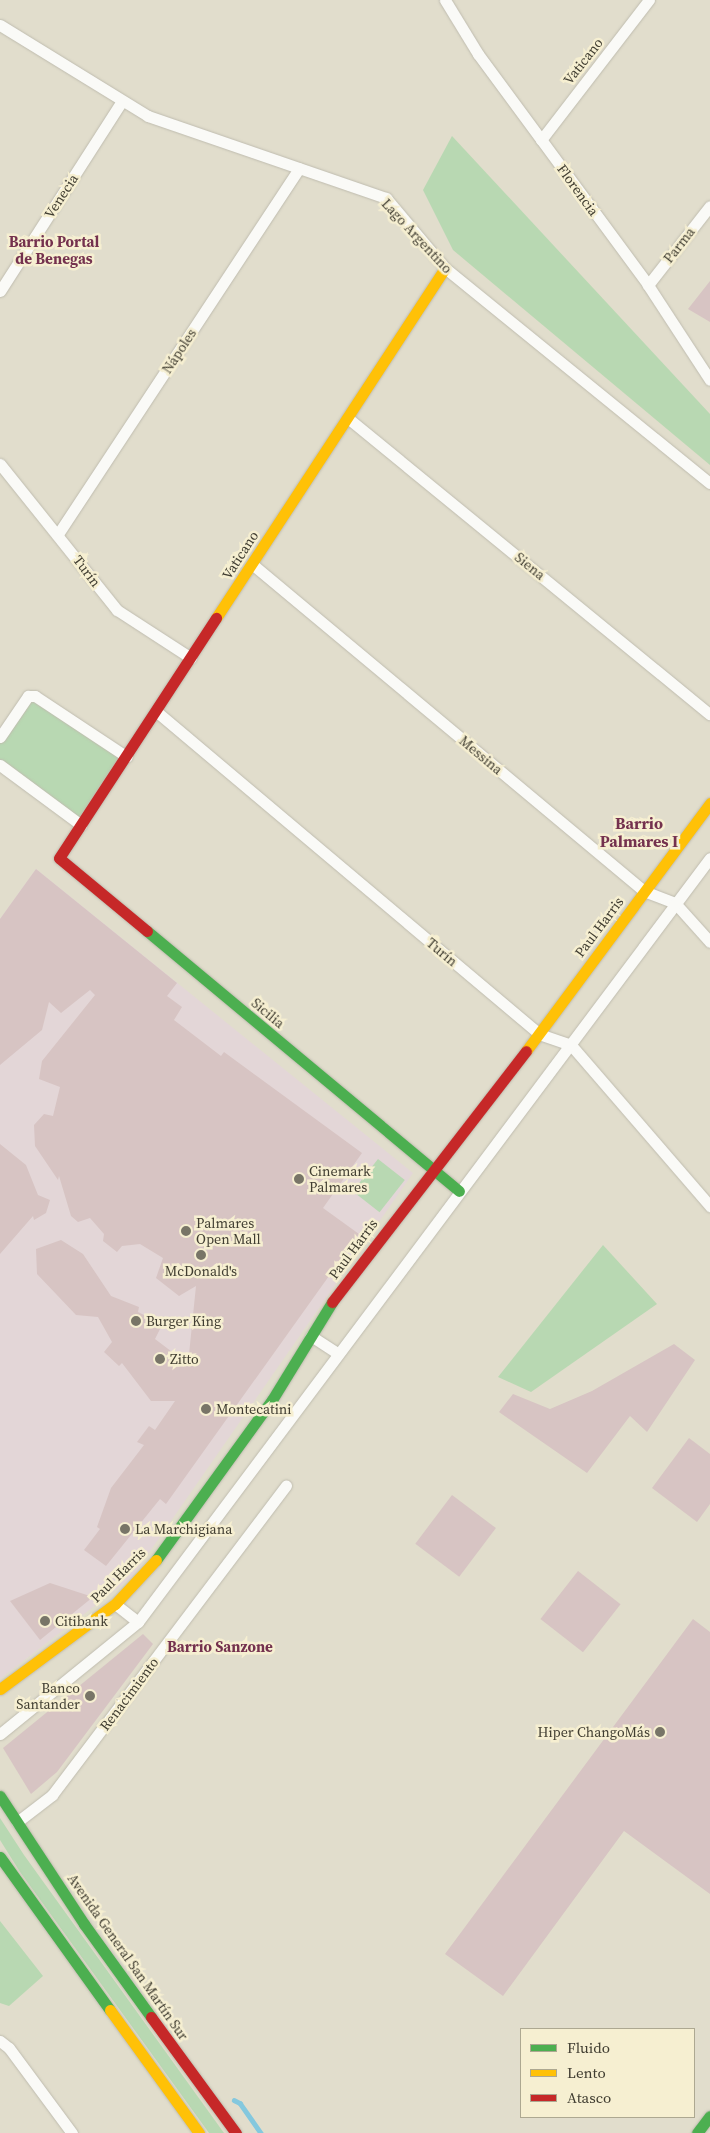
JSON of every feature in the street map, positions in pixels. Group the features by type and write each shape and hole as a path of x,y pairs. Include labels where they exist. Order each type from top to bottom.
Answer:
{"street":[{"name":"Florencia","path":"444,0 478,54 648,285 710,380"},
{"name":"Vaticano","path":"541,140 649,0"},
{"name":"Lago Argentino","path":"0,25 148,116 386,198 445,268 710,483"},
{"name":"Venecia","path":"0,291 122,101"},
{"name":"Nápoles","path":"58,534 299,168"},
{"name":"Parma","path":"648,285 710,206"},
{"name":"Vaticano","path":"59,858 349,419 445,268"},
{"name":"Siena","path":"349,419 710,714"},
{"name":"Turín","path":"0,464 117,610 192,658"},
{"name":"Messina","path":"252,564 644,891 675,902 710,942"},
{"path":"0,737 28,696 35,696 127,757"},
{"name":"Turín","path":"156,712 539,1034 570,1045 710,1206"},
{"path":"0,765 81,825"},
{"name":"Paul Harris","path":"0,1689 115,1604 159,1556 272,1400 344,1283 539,1034 710,803"},
{"name":"Sicilia","path":"59,858 459,1191"},
{"path":"0,1734 138,1622 337,1353 710,858"},
{"path":"311,1336 337,1353"},
{"name":"Renacimiento","path":"17,1822 52,1795 286,1486"},
{"path":"115,1604 138,1622"},
{"name":"Avenida General San Martín Sur","path":"0,1796 84,1924 236,2133"},
{"path":"0,1857 199,2133"},
{"path":"0,2041 9,2048 72,2133"},
{"path":"697,2133 710,2116"}],"shaded area":[{"name":"Palmares Open Mall","path":"36,869 413,1173 132,1577 0,1679 0,919"}],"green space":[{"path":"452,136 710,414 710,465 453,250 423,190"},
{"path":"28,696 127,757 81,825 0,765 0,737"},
{"path":"378,1159 405,1180 380,1212 353,1191"},
{"path":"603,1245 657,1304 531,1392 498,1377"},
{"path":"0,1818 24,1855 224,2133 209,2133 20,1872 0,1840"},
{"path":"0,1921 43,1976 9,2006 0,2003"}],"building":[{"path":"710,281 710,322 688,309"},
{"path":"36,869 177,983 167,996 182,1007 174,1020 221,1056 224,1052 362,1153 323,1208 359,1234 166,1504 160,1499 106,1566 84,1550 100,1529 97,1527 111,1488 144,1445 137,1442 149,1426 155,1430 175,1401 151,1401 122,1363 119,1366 104,1352 112,1342 98,1317 76,1315 37,1274 36,1249 61,1240 83,1254 111,1296 139,1307 138,1312 154,1320 152,1322 161,1327 155,1339 188,1364 196,1286 179,1296 156,1278 163,1258 140,1244 122,1246 117,1252 103,1241 104,1234 90,1218 78,1222 71,1216 59,1176 58,1180 35,1146 34,1125 44,1114 53,1116 60,1087 39,1079 42,1061 95,995 90,990 61,1013 49,1002 42,1030 0,1065 0,919"},
{"path":"0,1144 26,1165 38,1195 50,1200 46,1213 34,1220 33,1216 0,1254"},
{"path":"674,1344 695,1360 647,1432 630,1416 587,1473 499,1412 513,1394 550,1409 592,1391"},
{"path":"689,1438 710,1454 710,1504 697,1522 652,1488"},
{"path":"452,1495 496,1528 459,1577 415,1544"},
{"path":"578,1571 621,1604 583,1652 540,1619"},
{"name":"Citibank","path":"50,1583 93,1597 40,1640 10,1601"},
{"name":"Hiper ChangoMás","path":"693,1619 710,1632 710,1894 624,1831 503,1996 445,1954"},
{"name":"Banco Santander","path":"143,1634 153,1644 57,1772 31,1794 3,1748"}],"waterway":[{"path":"234,2100 240,2103 261,2133"}],"traffic: fast":[{"path":"147,931 459,1191"},
{"path":"156,1560 272,1400 332,1302"},
{"path":"0,1796 84,1924 151,2017"},
{"path":"0,1857 110,2010"},
{"path":"697,2133 710,2116"}],"traffic: slow":[{"path":"216,618 445,268"},
{"path":"526,1051 710,803"},
{"path":"0,1689 115,1604 156,1560"},
{"path":"110,2010 199,2133"}],"traffic: jam":[{"path":"147,931 59,858 216,618"},
{"path":"332,1302 526,1051"},
{"path":"151,2017 236,2133"}],"place":[{"name":"Cinemark Palmares","path":"299,1179"},
{"name":"Palmares Open Mall","path":"186,1231"},
{"name":"McDonald's","path":"201,1255"},
{"name":"Burger King","path":"136,1321"},
{"name":"Zitto","path":"160,1359"},
{"name":"Montecatini","path":"206,1409"},
{"name":"La Marchigiana","path":"125,1529"},
{"name":"Citibank","path":"45,1621"},
{"name":"Banco Santander","path":"90,1696"},
{"name":"Hiper ChangoMás","path":"660,1732"}],"district":[{"name":"Barrio Portal de Benegas","path":"54,250"},
{"name":"Barrio Palmares I","path":"639,832"},
{"name":"Barrio Sanzone","path":"220,1647"}]}
